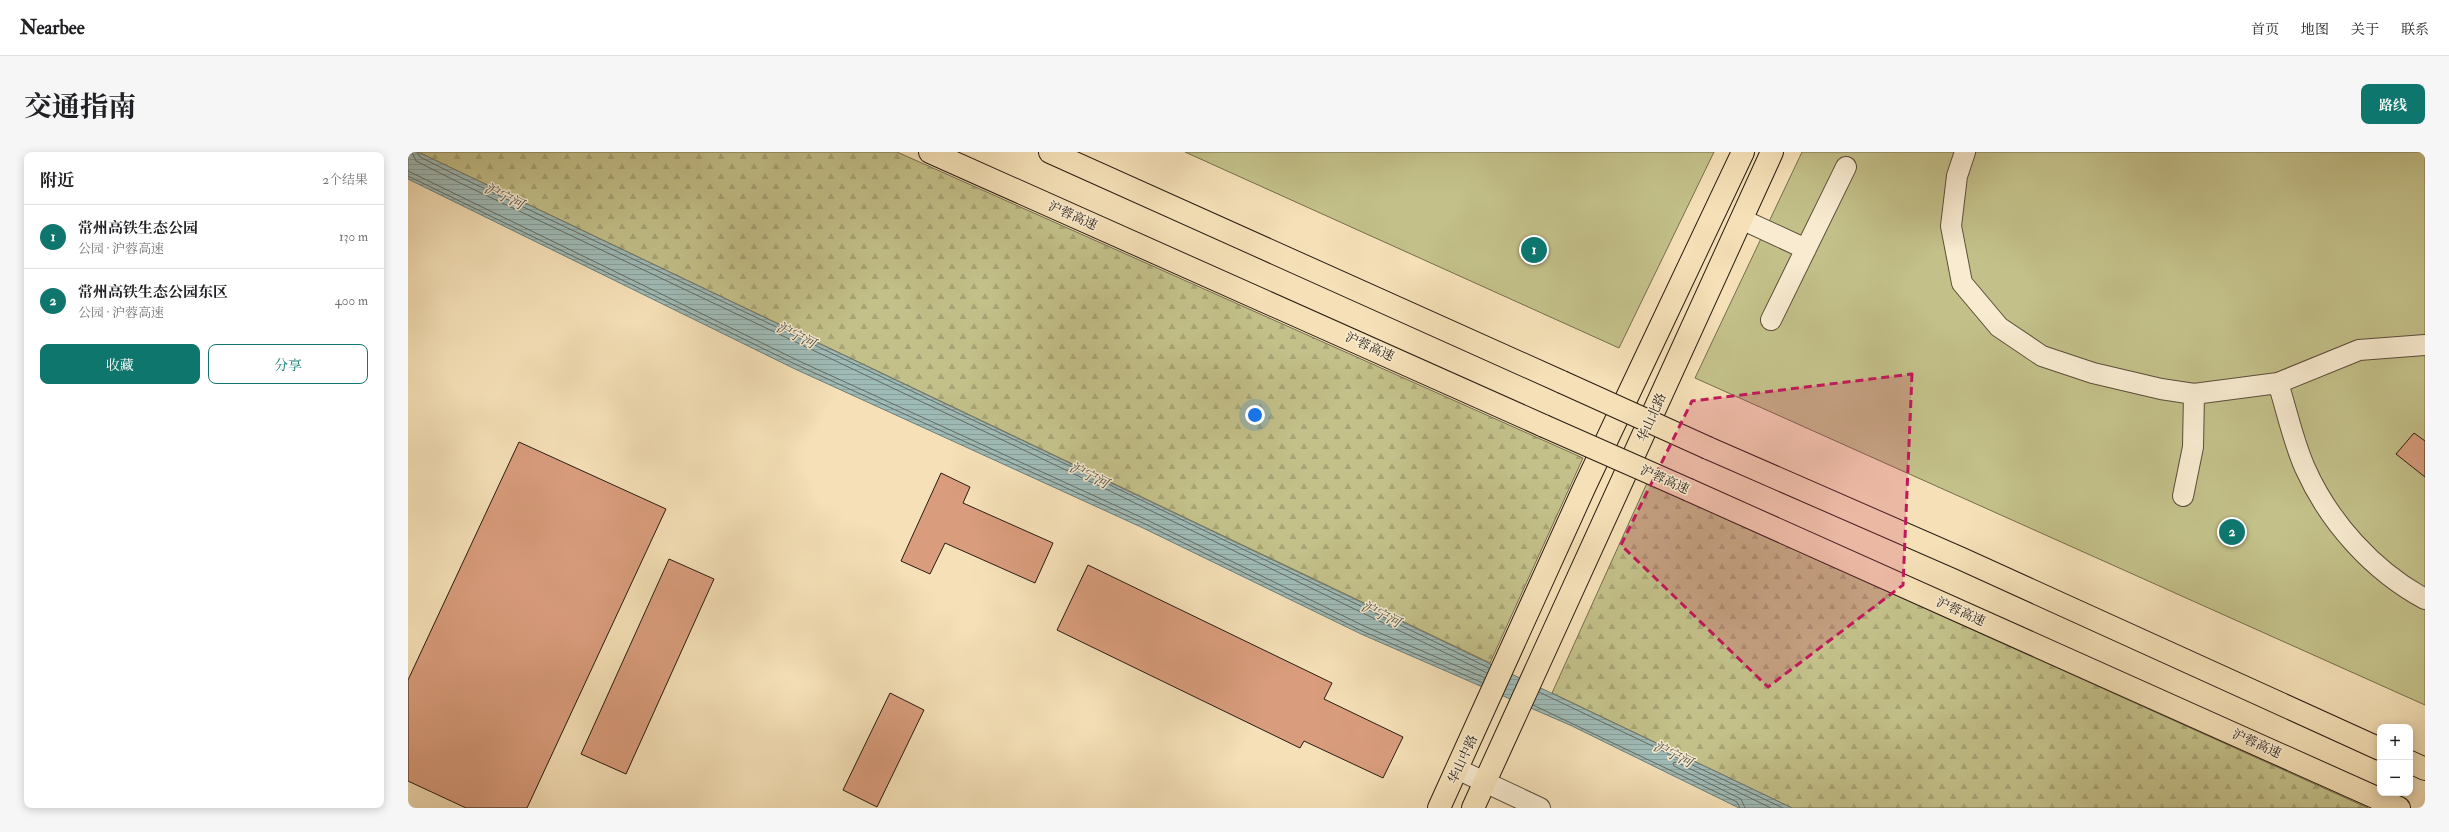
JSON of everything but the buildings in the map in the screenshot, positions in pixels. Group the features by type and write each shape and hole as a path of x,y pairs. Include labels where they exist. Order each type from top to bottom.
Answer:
{"main road":[{"name":"沪蓉高速","path":"930,152 2399,808"},
{"path":"1050,152 1708,448 1969,562 2377,747"},
{"name":"华山中路","path":"1439,808 1585,486 1744,152"},
{"name":"华山北路","path":"1485,782 1772,152"},
{"path":"2413,763 2425,769"},
{"path":"1473,808 1485,782"}],"lane":[{"path":"1965,152 1956,176 1951,226 1962,283 1999,327 2042,356 2100,374 2194,394 2278,383 2359,350 2425,345"},
{"path":"1771,320 1846,168"},
{"path":"1741,219 1806,249"},
{"path":"2278,383 2305,468 2327,508 2360,549 2406,589 2425,599"},
{"path":"2183,496 2194,447 2194,394"},
{"path":"1457,769 1485,782 1514,802 1540,808"}],"highlighted area":[{"path":"1912,374 1903,585 1768,687 1621,545 1692,401"}],"green space":[{"path":"418,152 897,152 1583,458 1490,663"},
{"path":"1185,152 1714,152 1619,348"},
{"path":"1802,152 2425,152 2425,705 1695,378"},
{"path":"1647,483 2368,808 1792,808 1552,693"}],"water":[{"name":"沪宁河","path":"408,152 418,152 1792,808 1739,808 1572,726 1361,634 1141,527 795,369 408,179"}],"place":[{"name":"常州高铁生态公园","path":"1534,250"},
{"name":"常州高铁生态公园东区","path":"2232,532"}]}
